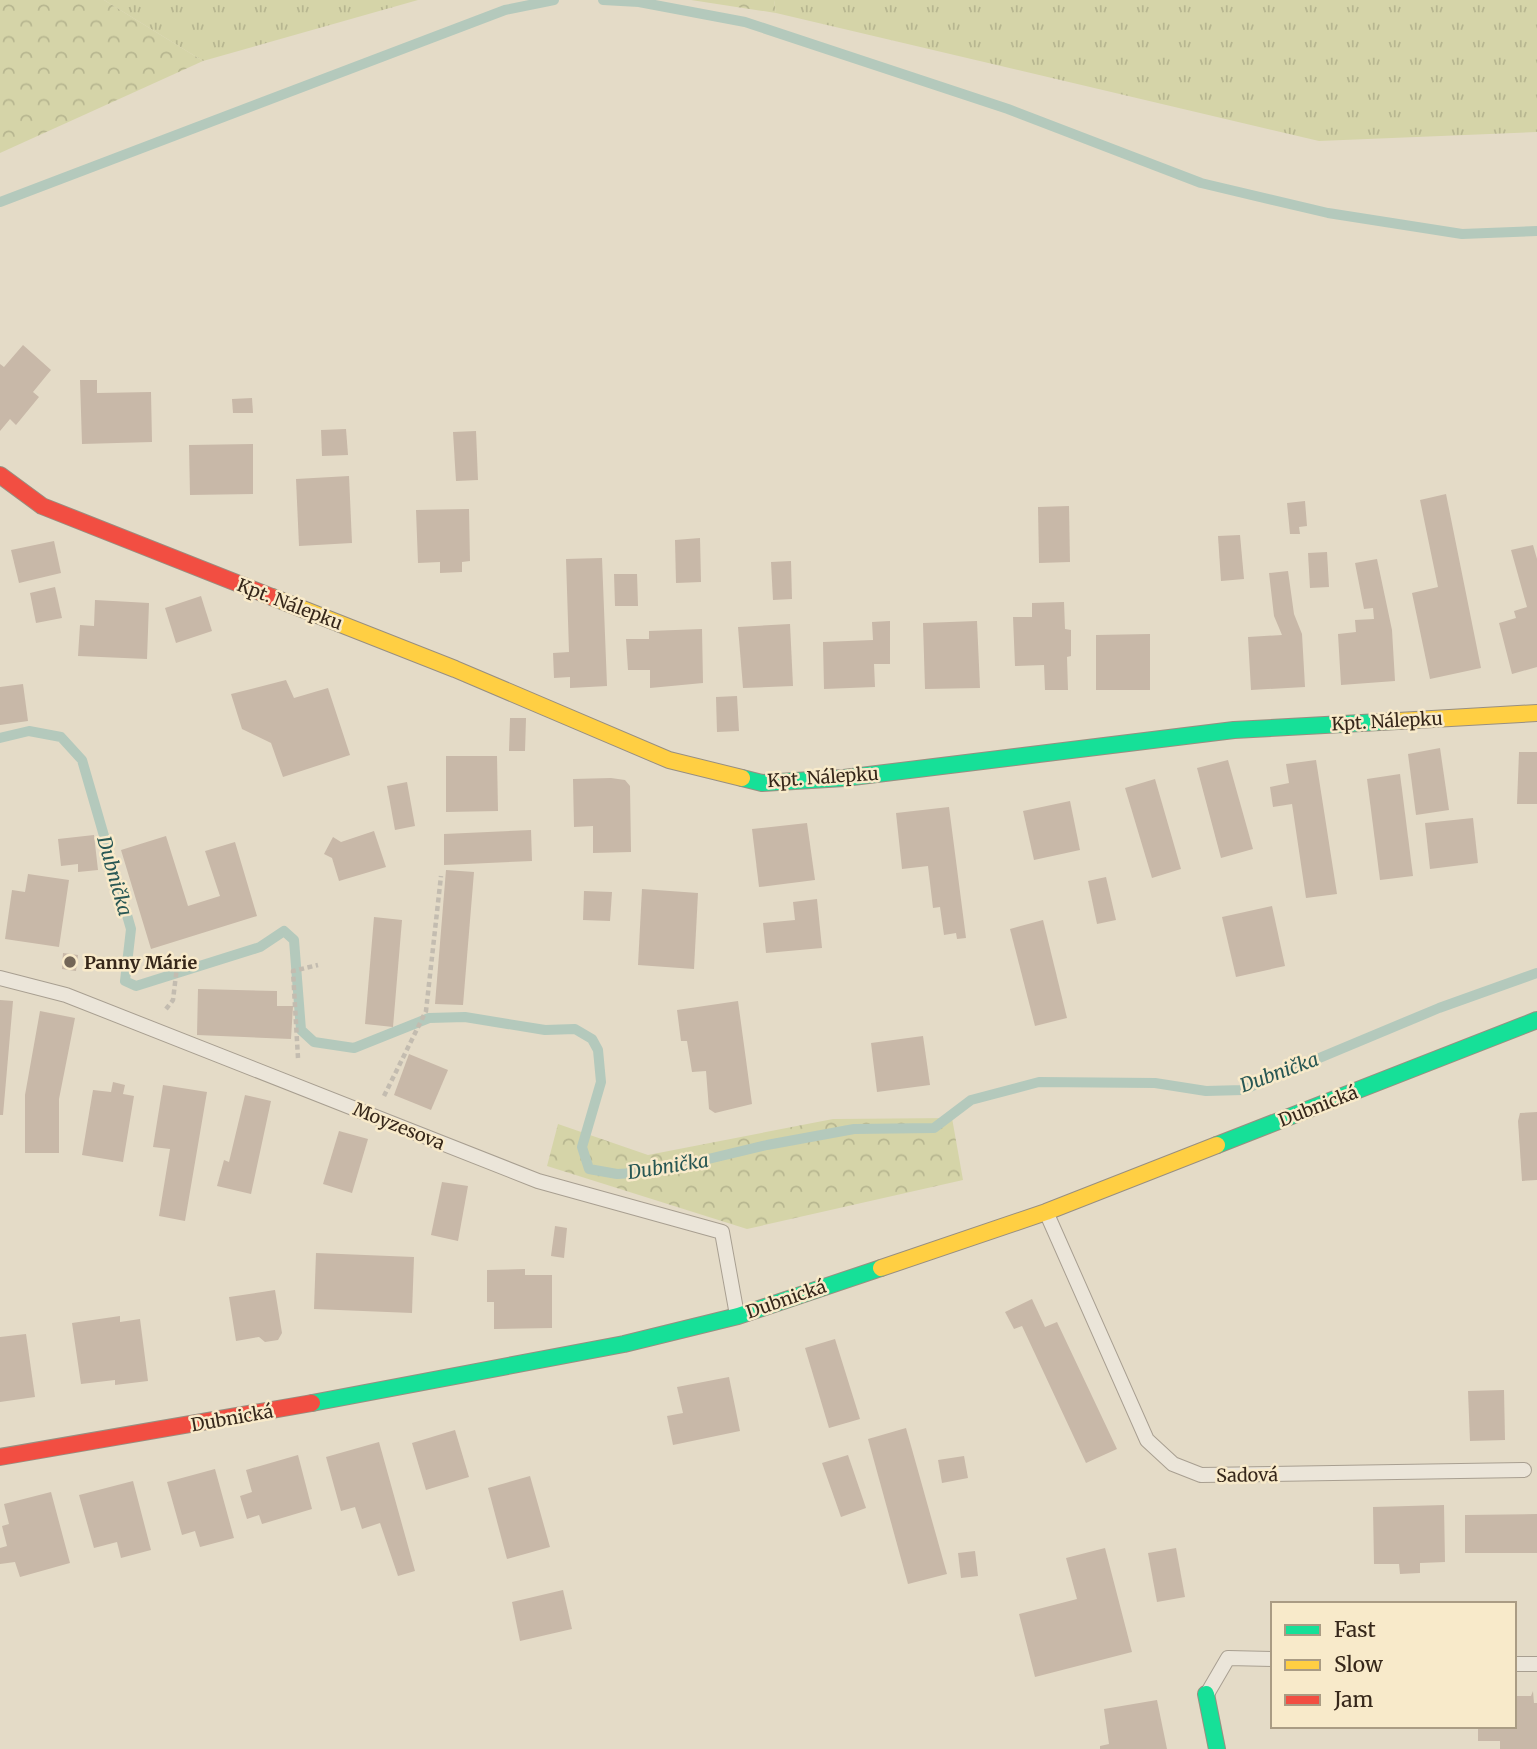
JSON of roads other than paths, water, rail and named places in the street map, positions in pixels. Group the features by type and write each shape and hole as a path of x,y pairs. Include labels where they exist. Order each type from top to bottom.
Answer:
{"street":[{"name":"Kpt. Nálepku","path":"0,475 42,506 455,668 669,760 762,783 844,778 1234,730 1537,713"},
{"name":"Dubnická","path":"0,1457 230,1419 624,1344 737,1316 1046,1212 1537,1020"},
{"path":"1206,1694 1217,1749"}],"lane":[{"name":"Moyzesova","path":"0,978 66,995 538,1181 722,1233 737,1316"},
{"name":"Sadová","path":"1046,1212 1147,1440 1173,1464 1201,1475 1524,1470"},
{"path":"1206,1694 1228,1658 1271,1659"},
{"path":"1516,1664 1537,1664"}],"waterway":[{"path":"0,202 505,10 554,0"},
{"path":"603,0 639,2 745,22 1008,109 1201,183 1328,213 1462,234 1537,231"},
{"name":"Dubnička","path":"0,738 29,731 61,737 82,760 131,929 125,981 136,986 260,947 284,931 294,940 301,1030 314,1042 354,1048 429,1018 465,1017 545,1030 575,1029 592,1039 598,1050 601,1082 582,1147 589,1169 617,1174 654,1172 767,1145 854,1129 934,1128 971,1100 1039,1082 1155,1083 1206,1091 1243,1090 1439,1008 1537,973"}],"place":[{"name":"Panny Márie","path":"70,962"}]}
